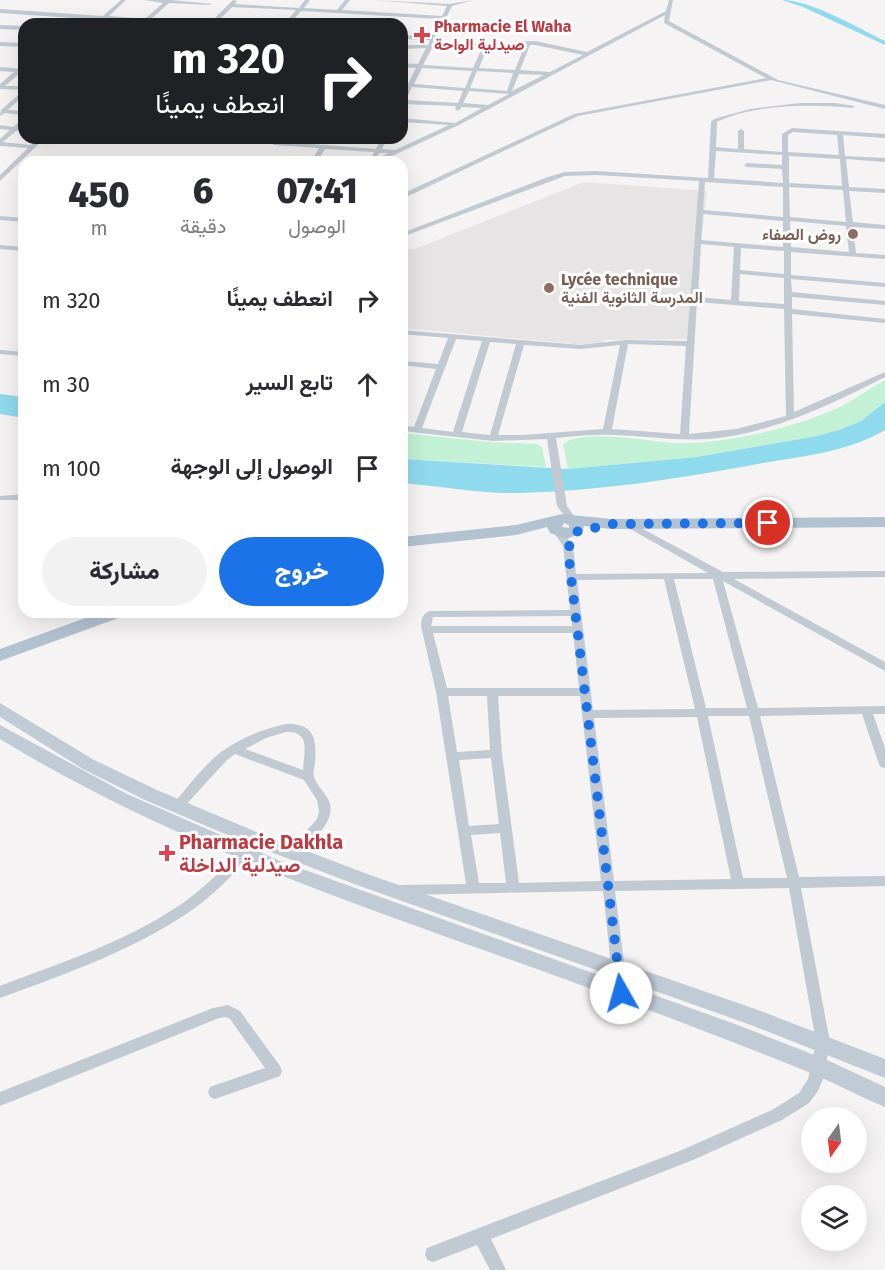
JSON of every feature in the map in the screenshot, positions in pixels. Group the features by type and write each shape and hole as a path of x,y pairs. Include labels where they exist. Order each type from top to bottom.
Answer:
{"main road":[{"path":"408,541 516,530 612,524 885,522"},
{"path":"0,655 102,618"}],"street":[{"path":"0,11 104,18 124,0"},
{"path":"146,0 212,2"},
{"path":"218,18 236,0"},
{"path":"292,18 308,0"},
{"path":"338,12 348,0"},
{"path":"375,0 450,5 471,0"},
{"path":"370,16 380,0"},
{"path":"666,22 671,0"},
{"path":"149,18 169,1"},
{"path":"204,11 212,2"},
{"path":"407,16 415,3"},
{"path":"231,5 370,16 444,18"},
{"path":"408,90 450,5"},
{"path":"386,156 457,124 667,12"},
{"path":"58,18 62,15"},
{"path":"650,20 666,22 770,79 790,86 885,108"},
{"path":"0,27 18,28"},
{"path":"408,38 432,42"},
{"path":"408,42 486,45 546,44 587,54"},
{"path":"408,46 432,42"},
{"path":"509,92 528,43"},
{"path":"0,44 18,45"},
{"path":"459,107 486,45"},
{"path":"408,65 551,74"},
{"path":"0,69 18,70"},
{"path":"0,87 18,73"},
{"path":"408,194 576,115 770,79"},
{"path":"410,85 517,93"},
{"path":"0,87 18,89"},
{"path":"1,112 18,96"},
{"path":"0,102 12,103"},
{"path":"408,103 489,107"},
{"path":"684,437 700,212 713,148 714,122 772,105 832,104 885,112"},
{"path":"459,107 482,111"},
{"path":"1,112 18,112"},
{"path":"408,120 457,124"},
{"path":"0,143 18,126"},
{"path":"0,128 15,129"},
{"path":"790,417 785,134 789,130 885,136"},
{"path":"741,131 741,150"},
{"path":"840,134 854,255"},
{"path":"0,143 33,147"},
{"path":"21,156 36,144"},
{"path":"299,144 394,152"},
{"path":"335,148 337,144"},
{"path":"375,156 381,144"},
{"path":"318,156 323,147"},
{"path":"713,148 885,160"},
{"path":"0,179 18,159"},
{"path":"747,165 785,167"},
{"path":"408,233 557,176 596,173 885,192"},
{"path":"700,212 885,227"},
{"path":"0,218 18,220"},
{"path":"698,242 885,257"},
{"path":"735,302 738,246"},
{"path":"0,247 18,248"},
{"path":"737,272 885,285"},
{"path":"855,282 860,318"},
{"path":"788,294 885,303"},
{"path":"694,299 885,321"},
{"path":"408,332 586,347 625,342 691,344"},
{"path":"417,430 453,336"},
{"path":"457,434 487,339"},
{"path":"493,438 521,342"},
{"path":"607,432 625,342"},
{"path":"0,352 18,354"},
{"path":"408,364 441,367"},
{"path":"408,429 493,438 607,432 684,437 726,433 790,417 831,402 885,374"},
{"path":"551,436 576,613 621,993"},
{"path":"2,498 18,497"},
{"path":"628,524 885,667"},
{"path":"571,577 885,574"},
{"path":"668,576 686,639 738,883"},
{"path":"433,1254 666,1165 793,1106 805,1096 819,1066 823,1042 794,882 720,576"},
{"path":"488,613 491,630"},
{"path":"473,888 442,692 426,619 430,614 576,613"},
{"path":"427,630 578,629"},
{"path":"442,692 585,692"},
{"path":"492,692 496,754 513,888"},
{"path":"0,709 99,772 292,854 389,890 617,967 823,1042 885,1069"},
{"path":"588,714 885,710"},
{"path":"866,711 885,764"},
{"path":"177,807 223,757 234,749 279,729 298,729 307,734 310,740 308,777"},
{"path":"0,731 61,768 121,799 245,853 301,876 728,1030 819,1066 885,1097"},
{"path":"234,749 308,777 323,799 325,811 317,829 292,854"},
{"path":"452,756 496,754"},
{"path":"464,831 506,828"},
{"path":"0,992 113,947 156,925 199,897 232,869 245,853"},
{"path":"389,890 885,881"},
{"path":"0,1099 219,1012 228,1011 235,1015 275,1071 215,1092"},
{"path":"481,1235 498,1270"}],"shaded area":[{"name":"Lycée technique المدرسة الثانوية الفنية","path":"584,182 707,191 690,339 605,340 597,346 408,329 408,249 414,249"}],"green space":[{"path":"885,380 885,402 861,421 842,429 817,436 697,457 568,469 563,444 572,440 599,437 691,443 758,434 825,414"},
{"path":"408,434 488,442 537,444 542,447 546,467 408,459"}],"water":[{"path":"0,394 18,396 18,417 0,414"},
{"path":"885,402 885,430 841,448 642,483 520,493 408,484 408,459 568,469 697,457 817,436 861,421"}],"waterway":[{"path":"785,0 805,6 885,43"}],"place":[{"name":"Pharmacie El Waha صيدلية الواحة","path":"422,35"},
{"name":"روض الصفاء","path":"853,234"},
{"name":"Lycée technique المدرسة الثانوية الفنية","path":"549,288"},
{"name":"Pharmacie Dakhla صيدلية الداخلة","path":"167,853"}],"route":[{"path":"621,993 571,577 568,546 570,538 573,532 612,524 768,523"}]}
